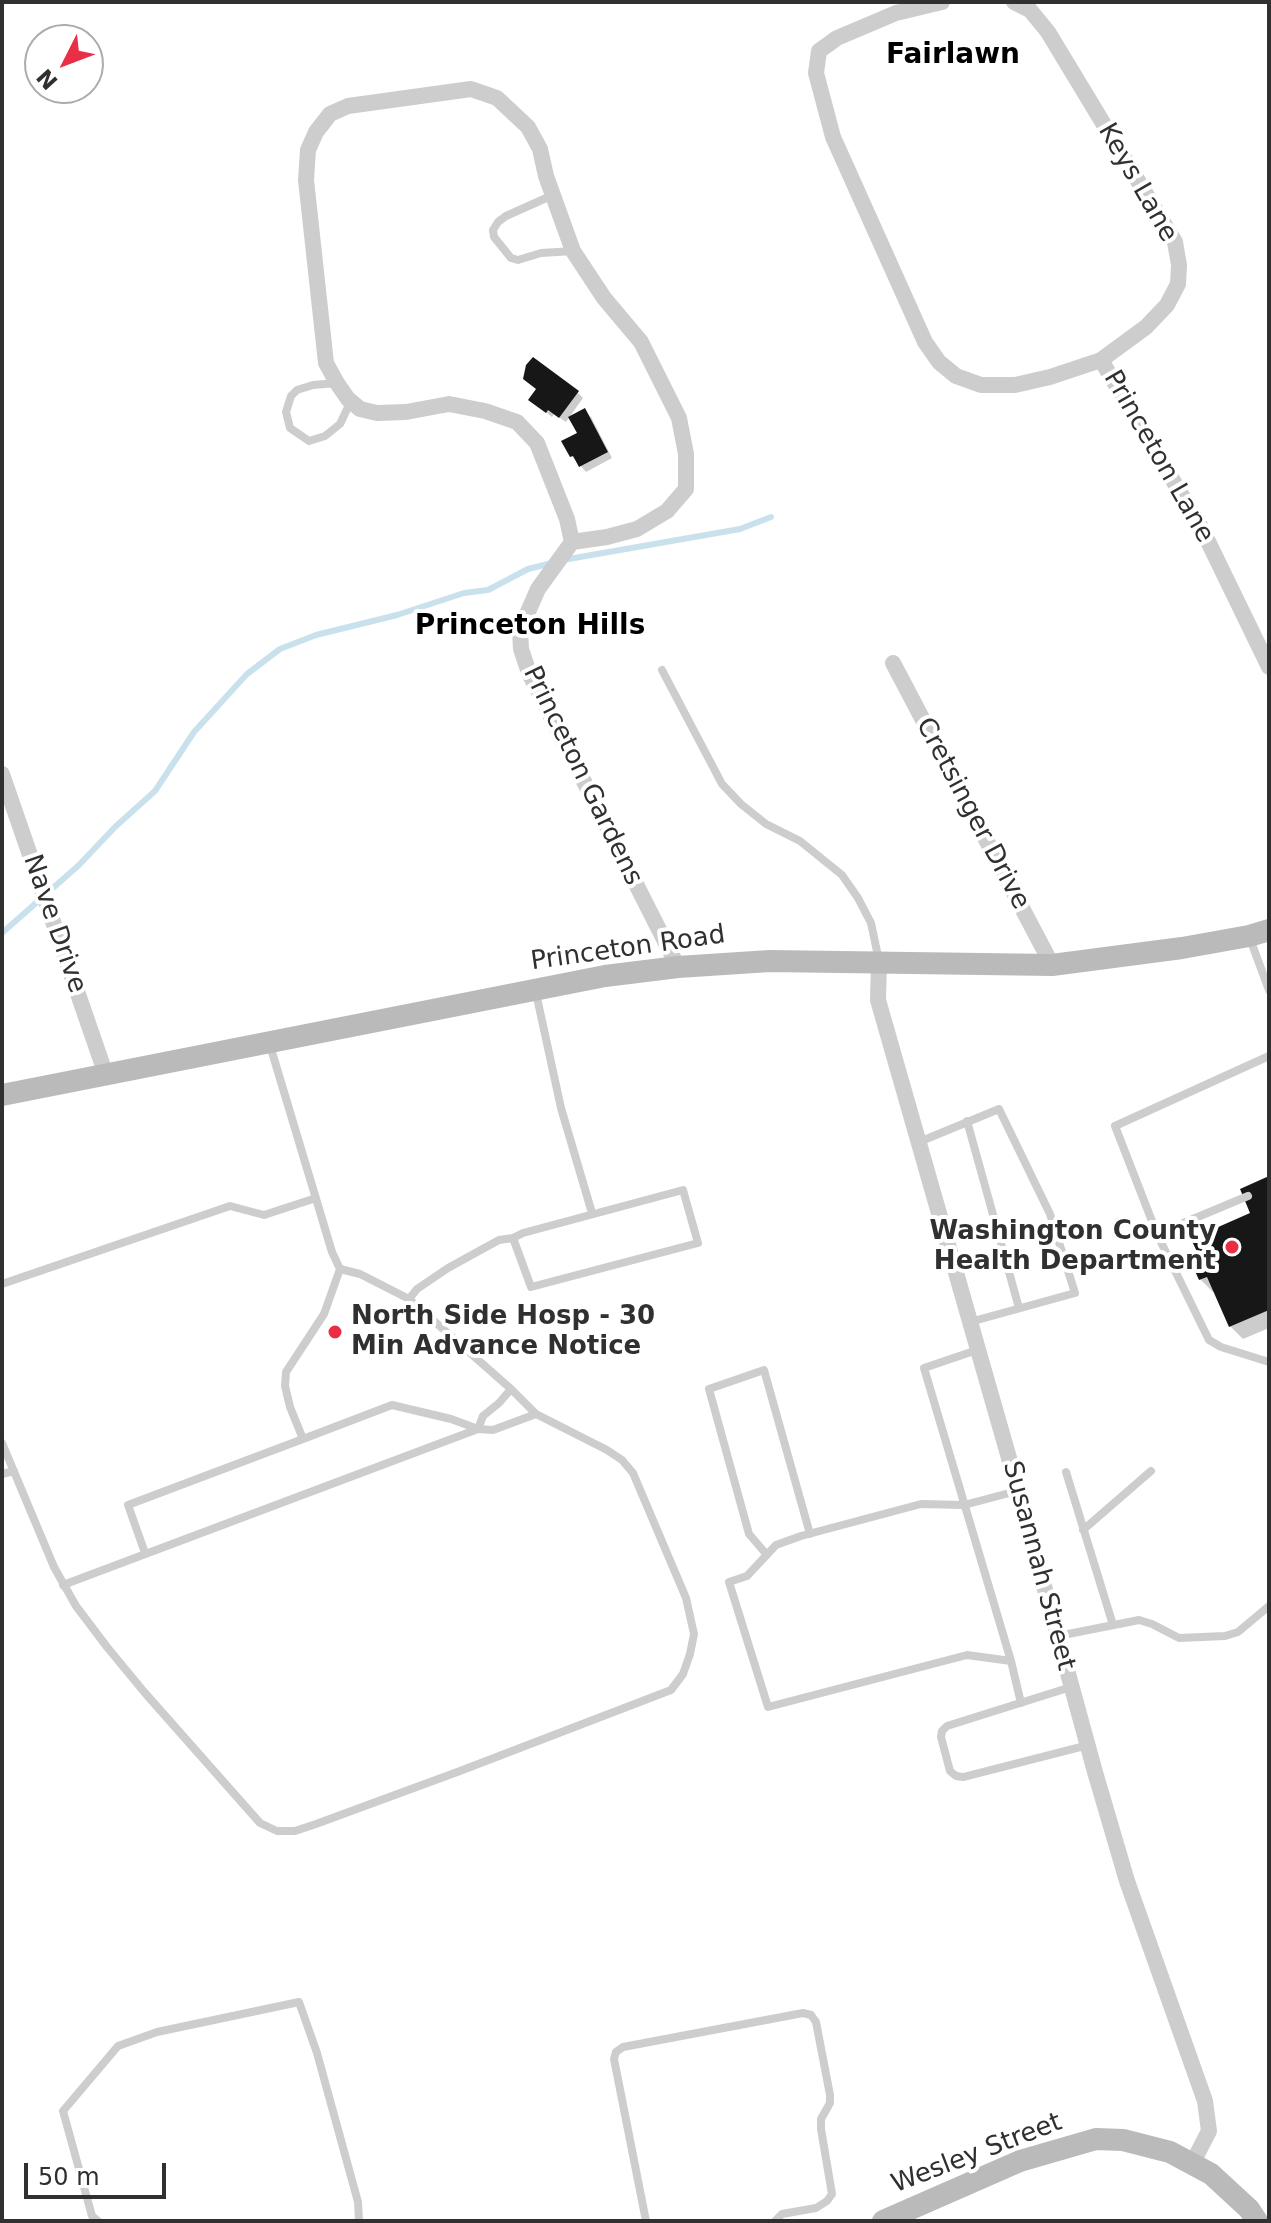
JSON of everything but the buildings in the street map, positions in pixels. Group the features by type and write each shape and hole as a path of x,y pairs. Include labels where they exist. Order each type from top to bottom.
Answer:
{"street":[{"name":"Princeton Lane","path":"942,2 896,13 837,38 819,51 816,73 833,137 925,342 939,362 956,376 981,385 1015,385 1101,360 1202,529 1269,667"},
{"name":"Keys Lane","path":"1014,2 1030,10 1048,32 1175,242 1178,284 1167,305 1146,327 1101,360"},
{"path":"471,89 497,98 528,127 540,149 553,195 573,251 604,298 641,342 679,418 686,454 686,489 667,511 637,529 572,542 567,519 537,443 517,422 485,411 449,404 406,412 377,413 360,409 337,383 326,363 306,180 308,150 316,132 330,114 348,106 471,89"},
{"name":"Princeton Gardens","path":"572,542 538,589 520,630 521,649 529,673 678,967"},
{"name":"Cretsinger Drive","path":"893,663 1052,965"},
{"name":"Nave Drive","path":"2,774 106,1075"},
{"name":"Princeton Road","path":"2,1095 592,978 678,967 770,961 1052,965 1182,948 1259,933"},
{"name":"Susannah Street","path":"879,961 878,1000 1071,1687 1127,1881 1205,2101 1209,2131 1192,2164"},
{"name":"Wesley Street","path":"883,2221 1020,2161 1096,2139 1123,2140 1170,2152 1211,2174 1249,2209 1257,2221"}],"lane":[{"path":"553,195 506,216 493,230 494,237 511,258 518,260 541,253 573,251"},
{"path":"337,383 297,390 291,396 286,412 290,428 309,441 325,436 340,424 348,407 348,399"},
{"path":"662,670 722,784 766,824 800,841 842,875 871,923 879,961"},
{"path":"1259,933 1269,990"},
{"path":"535,989 561,1108 592,1213"},
{"path":"269,1042 332,1252 340,1269 324,1314 286,1372 287,1397 303,1439"},
{"path":"1269,1056 1115,1126 1157,1234 1209,1340 1221,1347 1269,1362"},
{"path":"919,1142 999,1109 1050,1214 1075,1293 970,1322"},
{"path":"967,1121 1019,1308"},
{"path":"409,1299 417,1289 499,1240 683,1190 698,1243 531,1287 513,1238"},
{"path":"1157,1234 1248,1196"},
{"path":"2,1284 230,1206 264,1215 316,1198"},
{"path":"2,1443 63,1585 107,1647 260,1823 277,1831 295,1831 316,1824 671,1690 683,1674 694,1634 686,1598 633,1473 622,1460 607,1450 536,1414 409,1299 360,1274 340,1269"},
{"path":"978,1350 924,1368 1021,1703"},
{"path":"767,1555 749,1534 709,1389 764,1370 810,1534"},
{"path":"63,1585 478,1429 483,1416 511,1389"},
{"path":"145,1553 128,1505 392,1405 478,1429 493,1430 536,1414"},
{"path":"2,1474 14,1471"},
{"path":"1083,1530 1151,1471"},
{"path":"1066,1472 1113,1625"},
{"path":"1011,1661 967,1655 768,1707 729,1582 747,1576 776,1545 810,1534 921,1504 964,1505 1018,1491"},
{"path":"1057,1636 1139,1620 1179,1638 1225,1636 1238,1632 1269,1606"},
{"path":"1071,1687 947,1726 941,1737 950,1771 963,1777 1088,1745"},
{"path":"98,2221 92,2216 63,2111 118,2046 157,2032 299,2002 322,2068 358,2202 359,2221"},
{"path":"646,2221 614,2059 616,2052 623,2047 803,2013 811,2015 816,2022 830,2095 830,2103 821,2119 821,2129 832,2194 816,2208 782,2214 775,2221"}],"waterway":[{"path":"563,560 740,529 771,517"},
{"path":"2,933 79,865 155,791 194,732 247,674 280,649 316,635 397,615 464,593 488,590 528,569 552,563"}],"place":[{"name":"Washington County Health Department","path":"1232,1247"},
{"name":"North Side Hosp - 30 Min Advance Notice","path":"335,1332"}],"district":[{"name":"Fairlawn","path":"953,56"},
{"name":"Princeton Hills","path":"530,627"}]}
